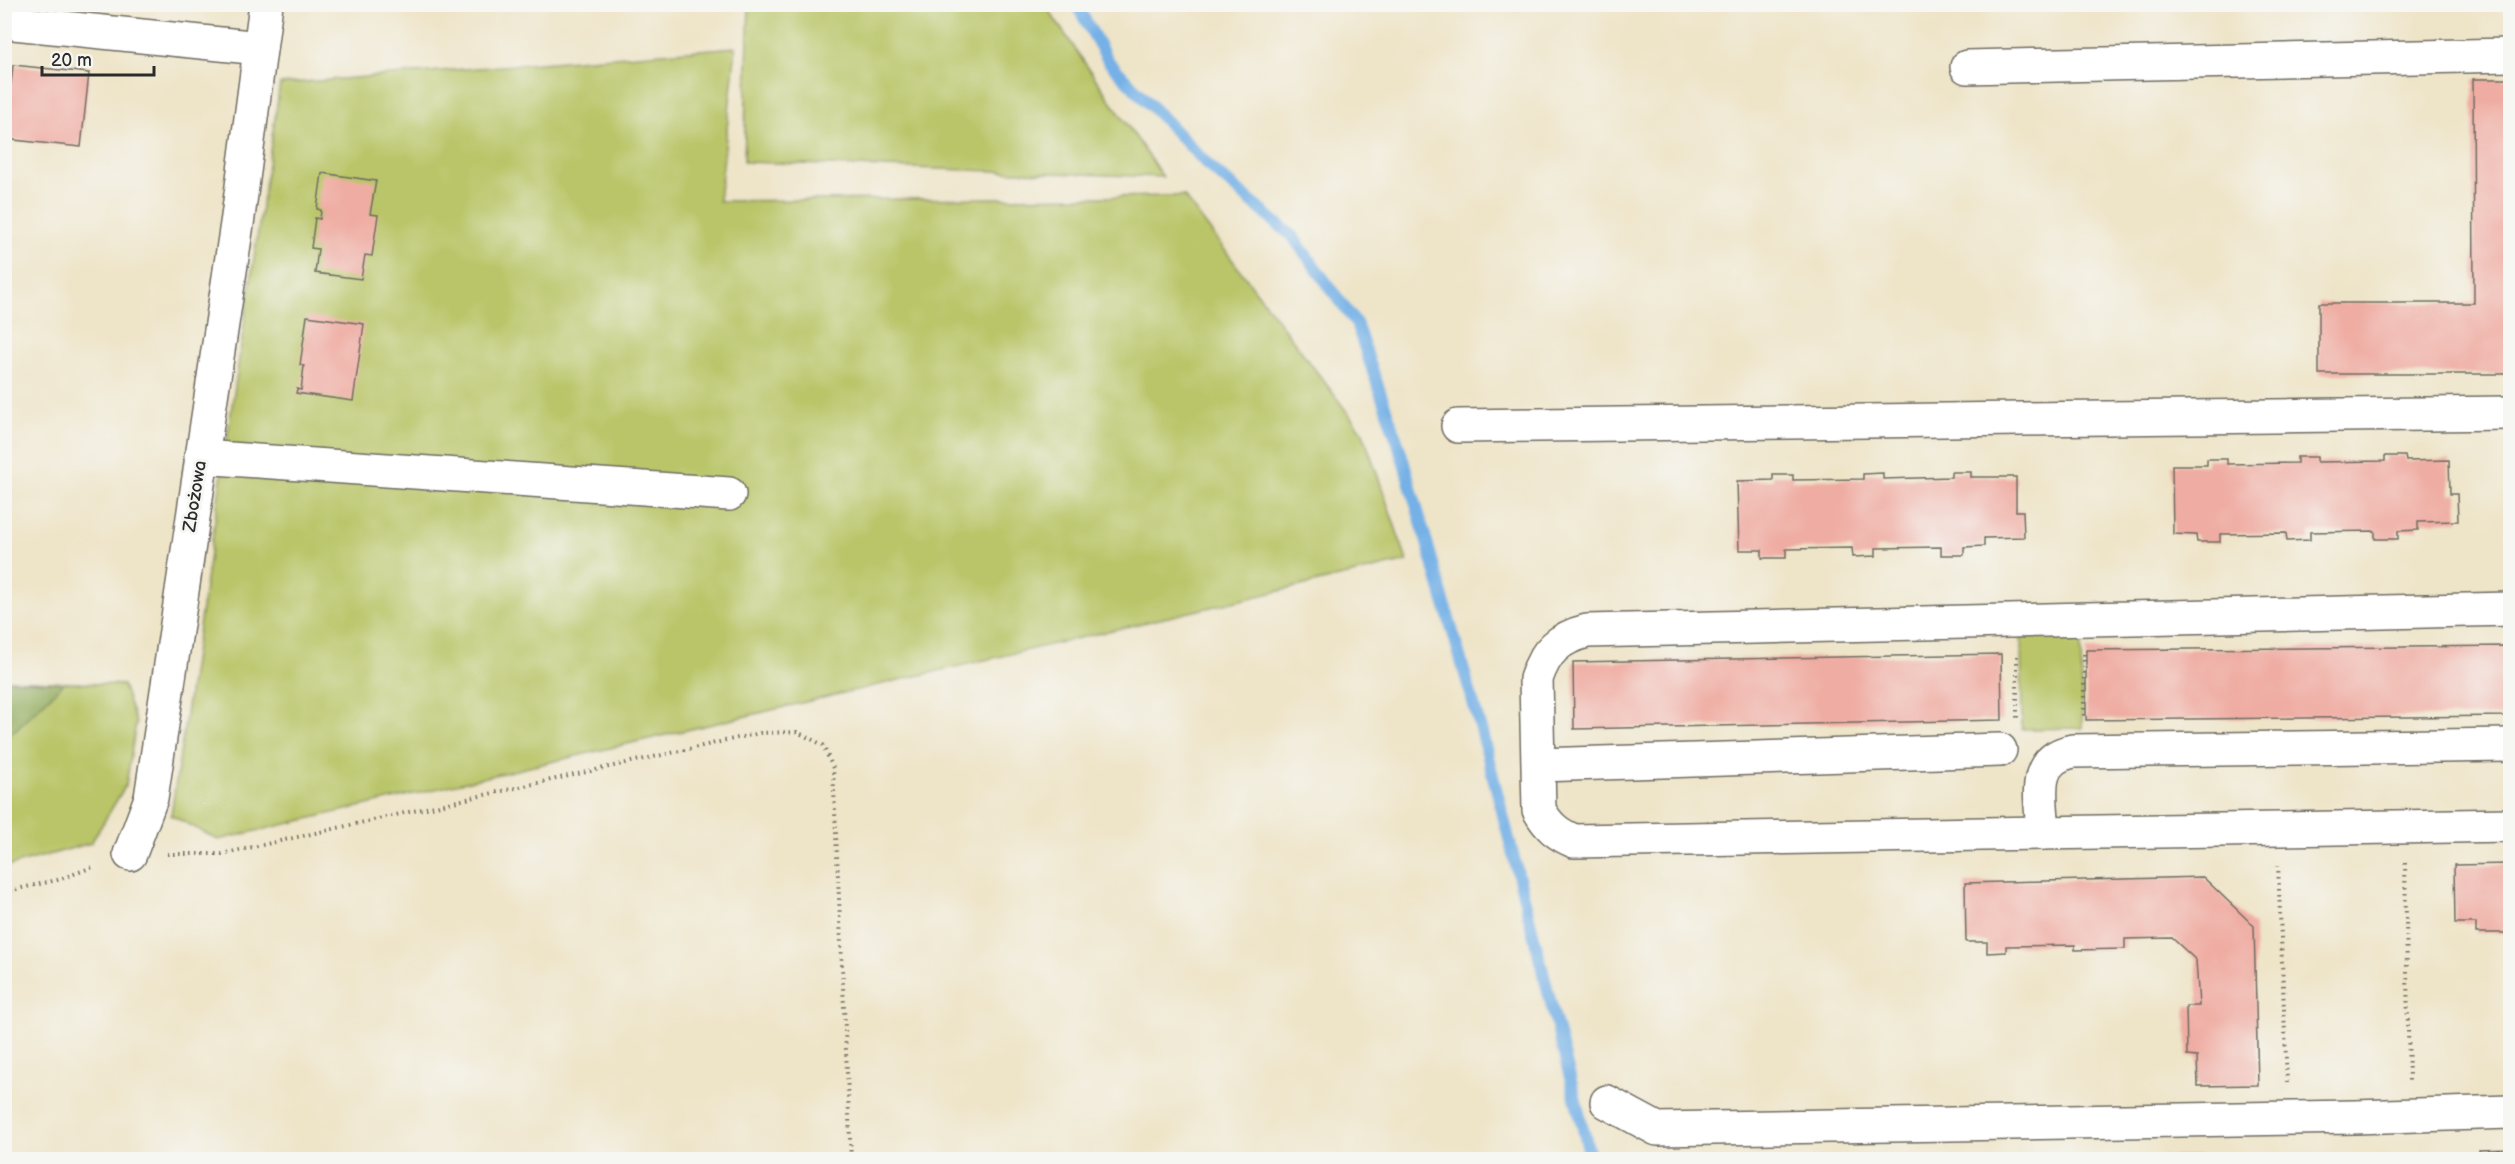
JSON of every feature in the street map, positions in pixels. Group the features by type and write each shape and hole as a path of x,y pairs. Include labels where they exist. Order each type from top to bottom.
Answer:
{"street":[{"name":"Zbożowa","path":"130,854 151,798 238,217 266,4"},
{"path":"4,22 260,48"},
{"path":"1967,67 2511,55"},
{"path":"1458,426 2511,413"},
{"path":"201,457 729,494"},
{"path":"2511,609 2084,621 1587,631 1570,635 1555,645 1542,661 1536,679 1539,810 1546,823 1559,835 1574,841 2511,825"},
{"path":"2043,833 2041,781 2046,764 2058,754 2511,745"},
{"path":"1539,765 2000,750"},
{"path":"1607,1102 1657,1129 2355,1117 2511,1112"}],"path":[{"path":"2084,621 2084,722"},
{"path":"4,892 57,880 130,854 222,854 760,733 797,732 823,745 832,768 851,1160"},
{"path":"2405,856 2410,1093"},
{"path":"2278,858 2287,1087"}],"green space":[{"path":"749,5 1045,5 1163,177 744,162"},
{"path":"736,47 719,201 1184,196 1363,433 1407,561 218,840 171,815 280,84"},
{"path":"2081,630 2082,728 2022,729 2021,631"},
{"path":"4,680 64,683 5,740"},
{"path":"5,680 123,685 136,723 126,785 91,843 5,867"}],"building":[{"path":"13,65 89,73 81,147 4,139 4,83 11,84"},
{"path":"2473,79 2510,79 2510,374 2319,374 2319,303 2474,303"},
{"path":"322,173 376,181 370,214 378,215 372,256 365,255 361,279 315,273 318,249 311,248 315,218 320,219 321,210 317,209"},
{"path":"307,316 364,324 353,401 296,393 297,389 301,390 304,366 300,365"},
{"path":"2385,456 2405,456 2406,461 2449,460 2450,494 2457,494 2458,521 2418,522 2418,530 2398,531 2398,539 2375,539 2375,531 2310,532 2310,540 2287,541 2286,533 2220,534 2220,542 2197,542 2196,535 2173,534 2172,465 2207,465 2207,459 2227,459 2227,464 2297,463 2297,457 2317,457 2317,462 2385,461"},
{"path":"1951,472 1971,472 1971,477 2016,477 2016,511 2023,511 2024,537 1984,538 1984,546 1964,547 1964,555 1941,555 1941,547 1876,548 1876,556 1853,557 1852,548 1786,549 1786,558 1762,558 1762,550 1739,550 1737,481 1773,480 1773,475 1793,475 1793,480 1863,479 1863,474 1883,473 1883,479 1951,477"},
{"path":"2510,646 2510,716 2086,720 2086,650"},
{"path":"2001,654 2002,720 1574,729 1573,662"},
{"path":"2510,864 2510,933 2476,933 2476,923 2455,923 2454,865"},
{"path":"2203,877 2254,926 2258,1085 2198,1086 2197,1057 2187,1056 2186,1006 2199,1006 2196,960 2172,938 2125,939 2125,949 2075,950 2075,945 2006,946 2006,952 1987,953 1987,942 1966,942 1965,883"},
{"path":"2510,1149 2510,1160 2480,1160 2479,1150"},
{"path":"2238,1155 2238,1160 2171,1160 2171,1156"}],"waterway":[{"path":"1076,4 1109,62 1210,167 1293,237 1356,323 1399,446 1482,733 1591,1160"}]}
